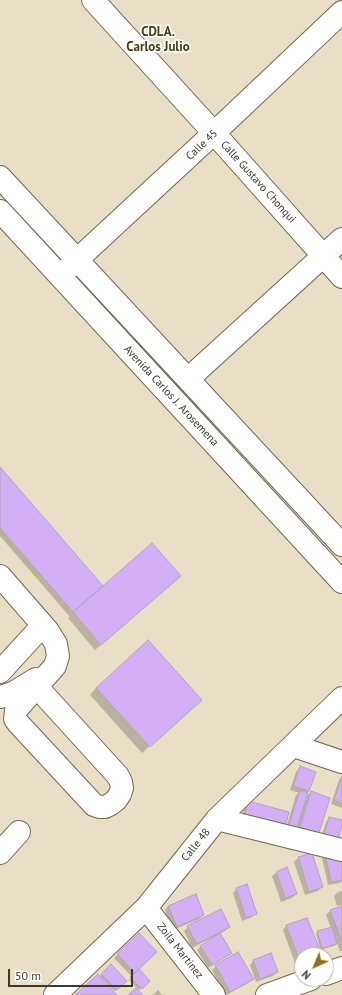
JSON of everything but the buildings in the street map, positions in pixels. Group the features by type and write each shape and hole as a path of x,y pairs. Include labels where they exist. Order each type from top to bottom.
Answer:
{"street":[{"name":"Calle Gustavo Chonqui","path":"93,0 342,277"},
{"name":"Calle 45","path":"60,276 214,133 338,10"},
{"path":"0,177 342,545"},
{"name":"Avenida Carlos J. Arosemena","path":"0,211 342,582"},
{"path":"188,379 342,240"},
{"path":"0,576 48,631 56,644 58,656 55,666 16,710 15,719 94,805 105,807 111,804 116,800 122,788 118,776 37,687"},
{"path":"0,672 43,625"},
{"path":"0,697 13,693 55,666"},
{"name":"Calle 48","path":"55,995 146,908 217,819 342,698"},
{"path":"294,746 342,762"},
{"path":"217,819 342,850"},
{"path":"0,853 20,832"},
{"name":"Zoila Martinez","path":"146,908 214,995"},
{"path":"267,995 294,985"}],"district":[{"name":"CDLA. Carlos Julio","path":"158,40"}]}
